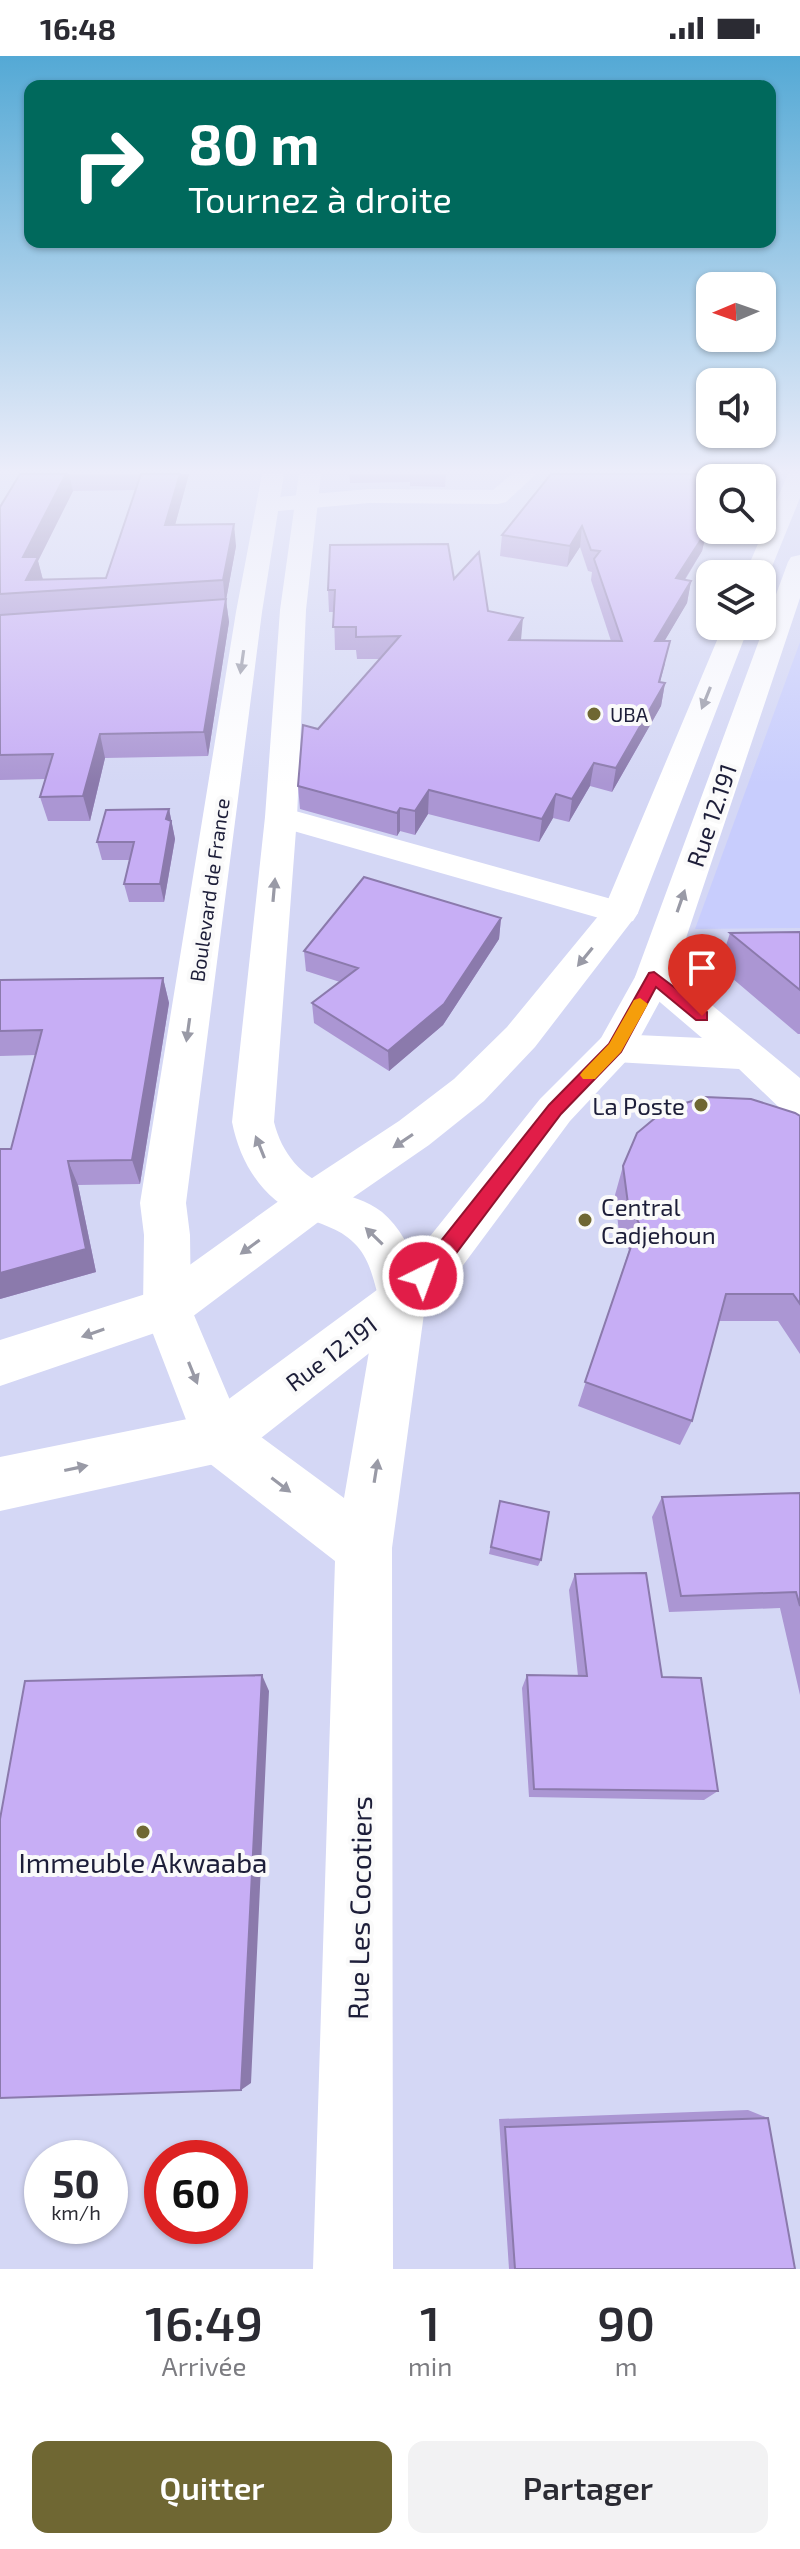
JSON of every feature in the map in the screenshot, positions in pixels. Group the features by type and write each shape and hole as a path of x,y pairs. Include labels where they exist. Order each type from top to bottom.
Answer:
{"street":[{"name":"Boulevard de France","path":"167,1308 167,1235 163,1203 234,613 244,577"},
{"path":"297,577 281,817 253,1122 258,1149 276,1174 313,1201 354,1217 382,1242 397,1269 402,1299"},
{"name":"Rue 12.191","path":"0,1484 219,1438 402,1299 444,1254 555,1110 615,1048 654,977 795,577"},
{"name":"Rue 12.191","path":"167,1308 313,1201 414,1133 469,1090 521,1037 620,913 730,640"},
{"path":"281,817 620,913"},
{"path":"654,977 749,1055 800,1102"},
{"path":"615,1048 749,1055"},
{"name":"Rue Les Cocotiers","path":"353,2269 364,1548 402,1299"},
{"path":"0,1363 167,1308 219,1438 364,1548"}],"shaded area":[{"path":"800,642 800,928 695,929"}],"building":[{"path":"0,577 27,577 26,580 224,577 223,580 0,594"},
{"path":"329,577 483,577 488,611 523,618 509,640 622,641 600,577 676,577 691,581 655,641 670,641 659,682 665,683 616,768 594,763 572,799 556,794 542,819 429,790 415,811 400,808 397,813 298,786 303,725 318,729 400,636 356,637 356,627 333,627 335,590 328,590"},
{"path":"226,599 204,732 100,734 83,796 40,797 53,754 0,755 0,615"},
{"path":"169,809 166,819 171,821 160,884 124,884 134,842 97,842 106,810"},
{"path":"364,877 501,918 444,1004 388,1051 312,1003 358,968 304,951"},
{"path":"800,932 800,990 730,933"},
{"path":"163,978 132,1160 68,1161 86,1249 0,1273 0,1149 11,1149 42,1030 0,1031 0,980"},
{"path":"705,1097 751,1099 800,1116 800,1304 793,1294 726,1294 692,1421 585,1382 639,1223 628,1204 623,1166 637,1133 666,1109"},
{"path":"800,1493 800,1606 796,1592 681,1596 662,1497"},
{"path":"500,1501 549,1512 541,1560 491,1547"},
{"path":"646,1573 662,1677 701,1678 718,1791 534,1789 527,1675 587,1676 575,1574"},
{"name":"Immeuble Akwaaba","path":"262,1675 241,2090 0,2098 0,1819 25,1681"},
{"path":"768,2118 795,2269 515,2269 505,2127"}],"slow traffic":[{"path":"589,1075 615,1048 640,1004"}],"place":[{"name":"UBA","path":"594,714"},
{"name":"La Poste","path":"701,1105"},
{"name":"Central Cadjehoun","path":"585,1220"},
{"name":"Immeuble Akwaaba","path":"143,1832"}],"route":[{"path":"423,1276 444,1254 555,1110 615,1048 654,977 702,1016"}]}
